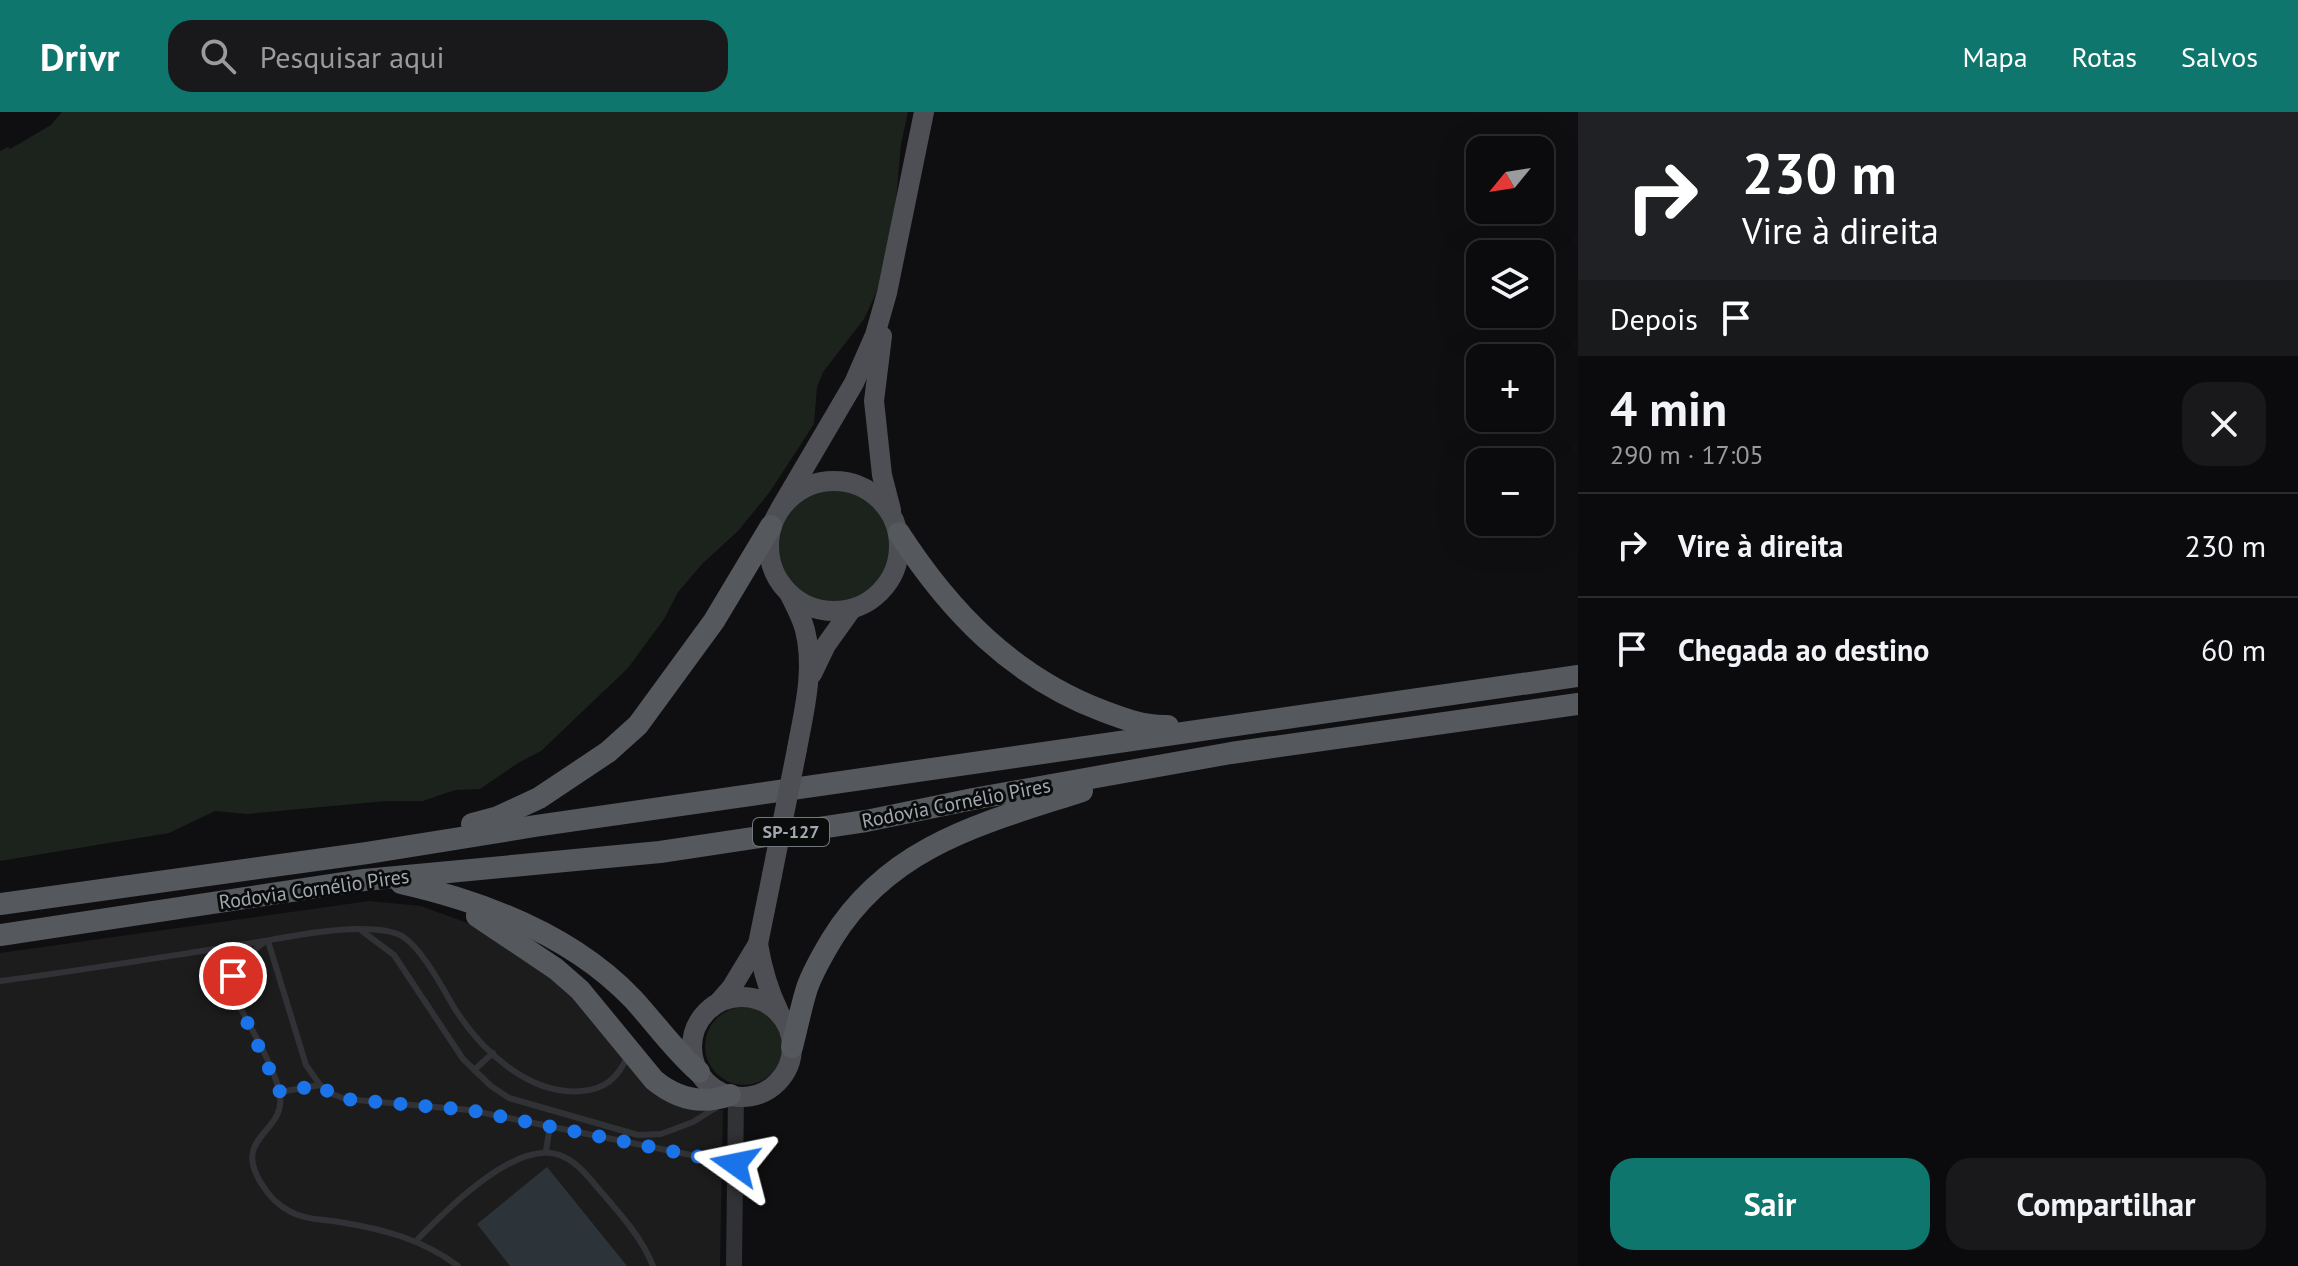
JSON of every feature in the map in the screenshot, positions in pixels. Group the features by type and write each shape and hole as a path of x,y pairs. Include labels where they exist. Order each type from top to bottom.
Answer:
{"highway":[{"path":"367,853 498,817 539,798 608,752 638,725 714,621 776,518"},
{"path":"895,524 934,584 1019,668 1051,688 1128,721 1157,726 1242,724"},
{"name":"Rodovia Cornélio Pires","path":"0,904 1578,676"},
{"name":"Rodovia Cornélio Pires","path":"0,935 364,880 660,852 866,821 1231,753 1578,704"},
{"path":"792,1047 808,987 826,949 847,914 875,885 918,853 972,828 1161,766"},
{"path":"364,880 396,882 431,890 484,907 553,937 599,968 633,999 677,1053 699,1072"},
{"path":"431,890 501,931 556,969 580,990 654,1080 673,1093 691,1100 733,1096"}],"main road":[{"path":"887,293 874,401 882,475 900,553 895,573 884,590 869,603 851,610 829,612 808,607 790,595 778,581 768,545 776,518 854,383 875,335 887,293 924,112"},
{"path":"776,518 795,493 815,483 837,480 859,485 878,497 895,524"},
{"path":"758,944 762,970 770,993 787,1024 792,1047 789,1064 781,1079 767,1090 751,1096 733,1096 720,1092 708,1083 699,1072 693,1049 697,1025 732,987 758,944 808,681 808,646 790,595"},
{"path":"808,681 826,645 851,610"},
{"path":"719,1002 735,997 752,997 780,1014"}],"street":[{"path":"733,1096 734,1266"}],"lane":[{"path":"0,981 359,929 392,932 412,944 482,1045 507,1066 539,1085 577,1092 593,1090 610,1083 621,1071 630,1050"},
{"path":"359,929 394,955 463,1059 491,1086 509,1098 638,1135 661,1134 693,1122 733,1096"},
{"path":"267,941 279,969 306,1065 330,1093 345,1099 469,1110 735,1164"},
{"path":"267,941 238,966 233,976 232,990 280,1092 280,1111 253,1148 255,1172 267,1193 292,1213 384,1230 416,1241 458,1266"},
{"path":"474,1070 493,1053"},
{"path":"280,1092 320,1085"},
{"path":"546,1151 550,1126"},
{"path":"637,1144 638,1135"},
{"path":"416,1241 447,1209 482,1181 515,1160 546,1151 564,1156 580,1168 637,1236 653,1266"}],"shaded area":[{"path":"62,112 908,112 901,144 895,211 879,287 864,319 823,372 817,387 814,424 769,493 738,531 703,563 678,592 664,619 628,668 541,751 480,789 455,790 423,801 386,801 247,814 215,811 169,833 0,861 0,151 10,149 51,125"},
{"path":"834,490 855,494 874,506 886,525 890,546 886,567 874,586 855,598 834,602 813,598 794,586 782,567 778,546 782,525 794,506 813,494"},
{"path":"369,901 421,906 470,924 568,989 654,1094 681,1105 723,1110 720,1266 0,1266 0,953"},
{"path":"744,1007 759,1010 776,1024 783,1046 780,1061 766,1078 744,1085 729,1082 712,1068 705,1046 708,1031 722,1014"},
{"path":"547,1167 627,1266 510,1266 477,1224"}],"route":[{"path":"233,976 232,990 280,1092 320,1085 345,1099 469,1110 735,1164"}]}
